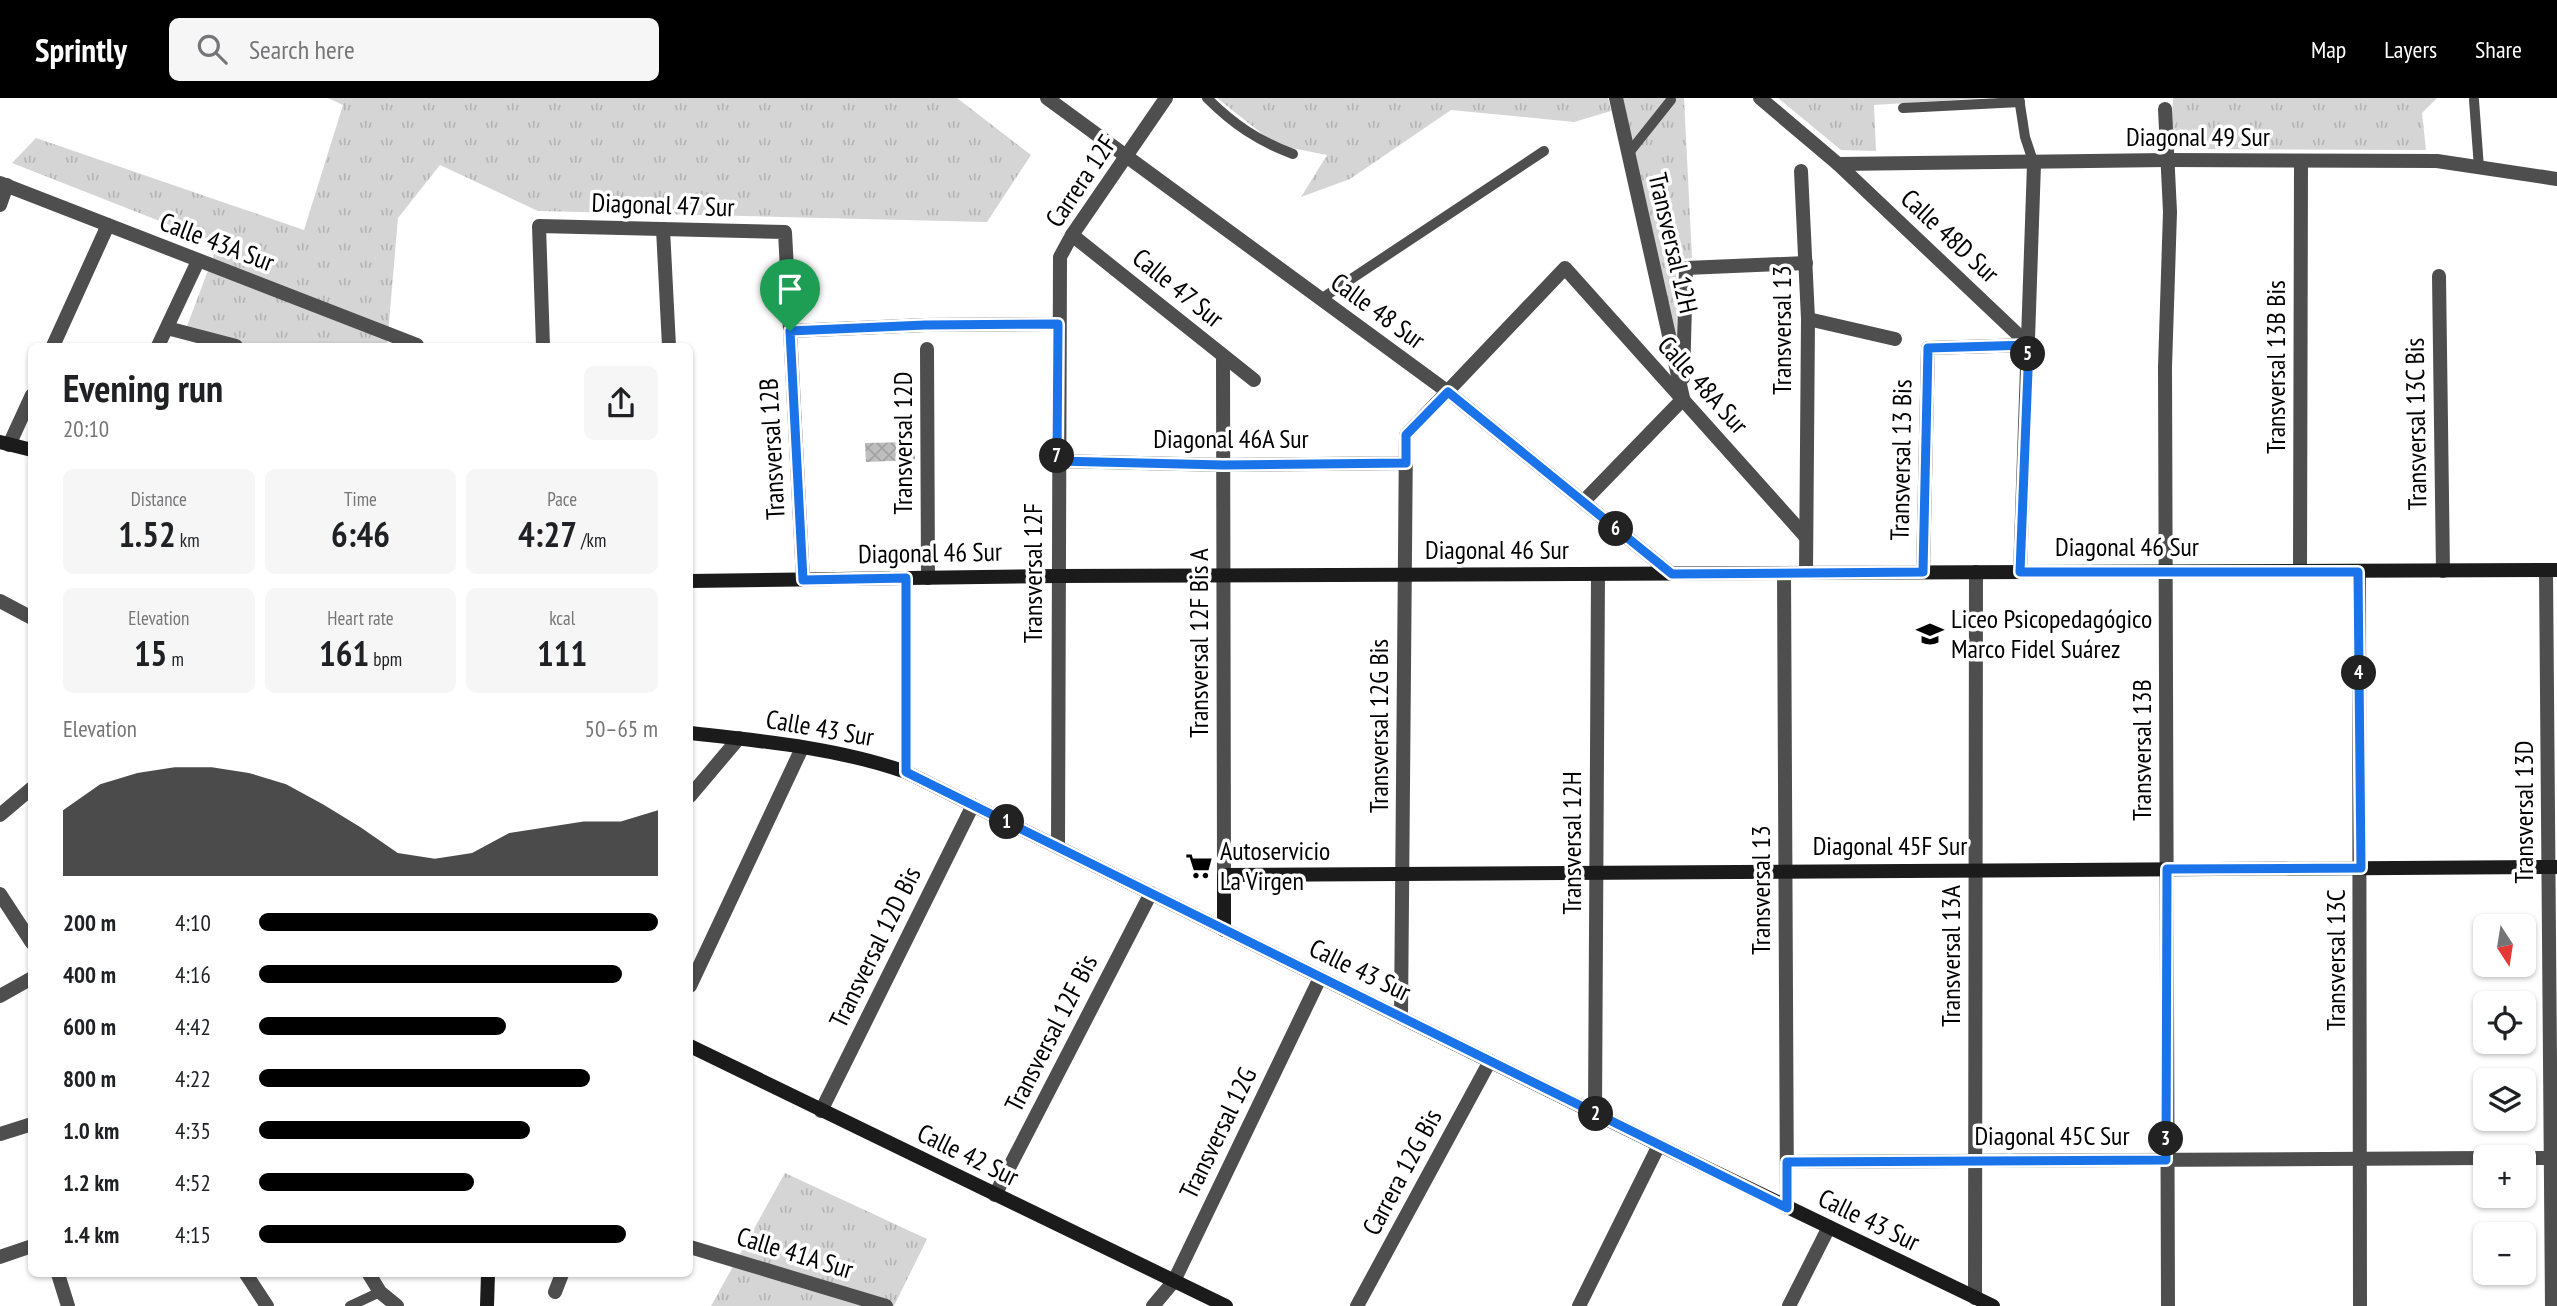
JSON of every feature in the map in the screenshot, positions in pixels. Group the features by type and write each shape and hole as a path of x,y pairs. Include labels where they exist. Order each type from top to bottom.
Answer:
{"street":[{"name":"Calle 48 Sur","path":"1047,98 1448,392 1672,574"},
{"name":"Carrera 12F","path":"1060,257 1072,234 1166,98"},
{"name":"Transversal 12H","path":"1616,98 1683,399"},
{"name":"Calle 48D Sur","path":"1760,98 1838,164 2029,345"},
{"name":"Transversal 13B","path":"2165,109 2170,212 2165,367 2168,1306"},
{"name":"Diagonal 49 Sur","path":"1838,164 2034,164 2166,160 2437,162 2557,179"},
{"name":"Transversal 13B Bis","path":"2300,572 2301,162"},
{"path":"2020,572 2034,164"},
{"name":"Transversal 13","path":"1801,171 1808,319 1806,573"},
{"path":"0,205 4,184"},
{"name":"Calle 43A Sur","path":"4,184 412,343"},
{"path":"54,343 108,225"},
{"name":"Diagonal 47 Sur","path":"543,343 538,226 785,232"},
{"path":"663,229 669,343"},
{"name":"Transversal 12B","path":"785,232 803,580"},
{"name":"Calle 47 Sur","path":"1072,234 1254,380"},
{"name":"Transversal 12F","path":"1058,847 1057,461 1060,257"},
{"path":"160,343 198,261"},
{"path":"1583,502 1683,399 1686,268 1806,263"},
{"name":"Calle 48A Sur","path":"1448,392 1565,268 1805,536"},
{"name":"Transversal 13C Bis","path":"2439,276 2443,571"},
{"path":"1808,319 1895,339"},
{"path":"790,331 925,325 1058,324"},
{"path":"167,328 224,343"},
{"name":"Transversal 13 Bis","path":"1923,572 1928,348 2029,345"},
{"name":"Transversal 12D","path":"927,349 928,578"},
{"name":"Transversal 12F Bis A","path":"1223,356 1224,930"},
{"name":"Transversal 12G Bis","path":"1401,1017 1406,435 1448,392"},
{"path":"28,402 5,444 28,449"},
{"name":"Diagonal 46A Sur","path":"1057,461 1223,465 1406,463"},
{"name":"Diagonal 46 Sur","path":"693,581 1058,576 2552,570"},
{"name":"Transversal 13D","path":"2552,570 2552,1306"},
{"name":"Transversal 13A","path":"1975,1298 1976,572"},
{"name":"Transversal 13C","path":"2358,572 2361,868 2360,1306"},
{"name":"Transversal 13","path":"1784,573 1787,1208"},
{"name":"Transversal 12H","path":"1595,1113 1598,574"},
{"path":"906,578 906,772"},
{"path":"0,601 28,616"},
{"name":"Calle 43 Sur","path":"693,733 802,748 871,761 906,772 1787,1208 1993,1306"},
{"path":"693,792 738,738"},
{"path":"693,980 802,748"},
{"path":"0,816 28,792"},
{"name":"Transversal 12D Bis","path":"821,1111 973,805"},
{"name":"Diagonal 45F Sur","path":"1224,875 2553,867"},
{"name":"Transversal 12F Bis","path":"995,1195 1151,893"},
{"path":"0,894 28,937"},
{"name":"Transversal 12G","path":"1153,1306 1174,1281 1320,978"},
{"path":"0,996 28,980"},
{"name":"Calle 42 Sur","path":"693,1047 1226,1306"},
{"name":"Carrera 12G Bis","path":"1357,1306 1490,1061"},
{"path":"0,1134 28,1125"},
{"path":"1579,1306 1659,1145"},
{"name":"Diagonal 45C Sur","path":"1787,1162 2473,1158"},
{"path":"2536,1158 2554,1158"},
{"path":"1789,1306 1829,1227"},
{"path":"0,1257 28,1247"},
{"name":"Calle 41A Sur","path":"693,1248 886,1306"},
{"path":"59,1277 68,1306"},
{"path":"248,1277 267,1306"},
{"path":"371,1277 380,1292 397,1306"},
{"path":"486,1306 488,1277"},
{"path":"555,1292 561,1277"}],"lane":[{"path":"1207,98 1231,122 1262,142 1293,154"},
{"path":"1628,154 1671,100"},
{"path":"1903,108 2019,100 2025,137 2034,164"},
{"path":"2474,100 2479,168"},
{"path":"1321,299 1544,151"},
{"path":"351,1306 380,1292"}],"green space":[{"path":"328,98 957,98 1031,155 987,222 538,211 440,165 398,218 387,343 222,343 184,334 218,244 12,163 36,138 304,230 343,105"},
{"path":"1217,98 1608,98 1611,111 1574,122 1451,110 1350,179 1301,197 1327,155 1276,145"},
{"path":"1622,98 1684,98 1692,258 1676,260 1677,342"},
{"path":"1778,98 1985,98 1874,105 1876,151 1841,150"},
{"path":"2173,98 2437,98 2422,113 2426,150 2170,149"},
{"path":"785,1173 927,1239 894,1306 711,1306"}],"building":[{"path":"915,442 915,460 866,462 865,443"}],"place":[{"name":"Liceo Psicopedagógico Marco Fidel Suárez","path":"1930,634"},
{"name":"Autoservicio La Virgen","path":"1199,866"}],"route":[{"path":"1058,324 1057,461 1223,465 1406,463 1406,435 1448,392 1672,574 1923,572 1928,348 2029,345 2020,572 2358,572 2361,868 2167,869 2166,1160 1787,1162 1787,1208 906,772 906,578 803,580 790,331 925,325 1058,324"}]}
